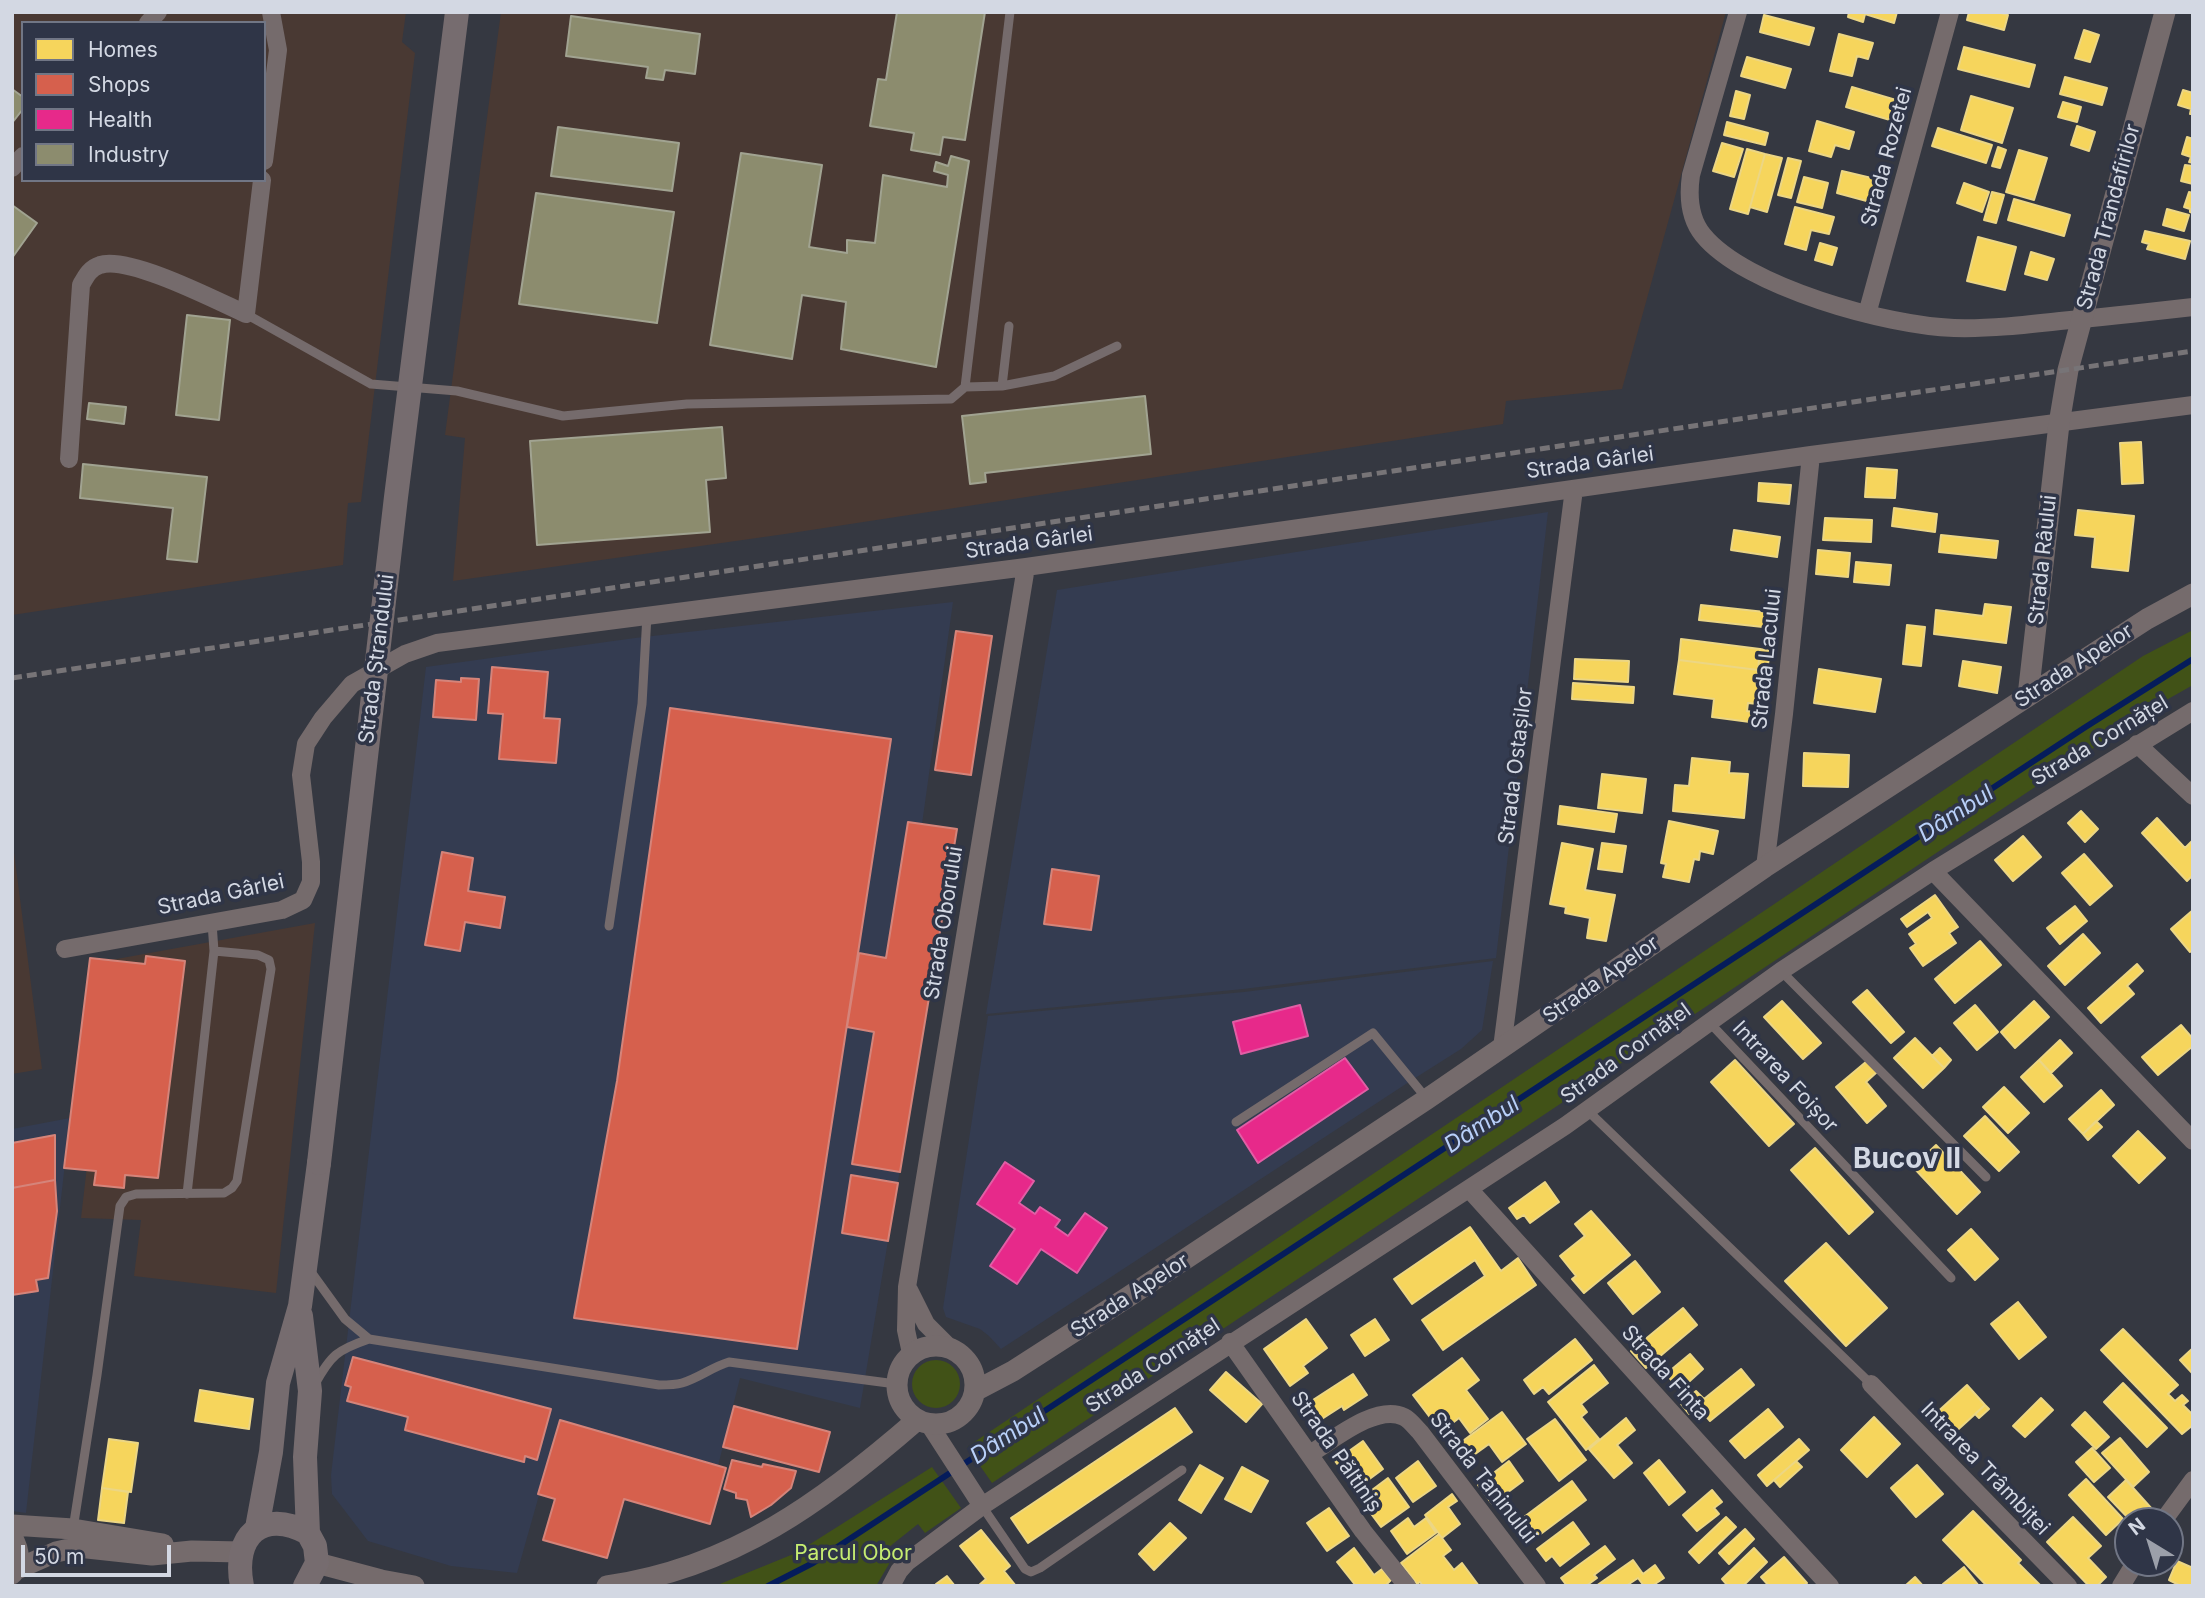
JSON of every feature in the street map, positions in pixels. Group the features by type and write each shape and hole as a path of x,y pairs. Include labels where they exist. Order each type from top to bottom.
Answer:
{"main road":[{"name":"Strada Ștrandului","path":"242,1552 247,1539 257,1528 271,1452 278,1383 300,1306 306,1264 396,496 457,12"},
{"name":"Strada Ștrandului","path":"300,1306 310,1391 305,1457 308,1533 315,1546 317,1563"},
{"path":"257,1528 273,1522 292,1524 308,1533"},
{"path":"242,1552 242,1586"},
{"path":"305,1586 317,1563"}],"street":[{"path":"266,145 278,50 271,12"},
{"path":"1738,12 1691,175 1690,206 1702,234 1727,256 1764,280 1867,314 1927,327 2018,326 2193,307"},
{"name":"Strada Rozetei","path":"1867,314 1950,12"},
{"name":"Strada Trandafirilor","path":"2059,424 2081,319 2165,12"},
{"path":"69,459 82,285 88,273 97,266 120,263 178,283 246,314 262,182"},
{"name":"Strada Gârlei","path":"65,949 282,910 303,900 311,882 301,775 306,744 323,718 352,684 405,654 437,643 1026,567 1811,455 2193,405"},
{"name":"Strada Râului","path":"2028,696 2059,424"},
{"name":"Strada Lacului","path":"1765,867 1811,455"},
{"name":"Strada Ostașilor","path":"1502,1048 1574,489"},
{"name":"Strada Oborului","path":"911,1353 906,1330 907,1287 1026,567"},
{"name":"Strada Apelor","path":"975,1391 1013,1371 1427,1099 1765,867 2147,619 2193,594"},
{"name":"Strada Cornățel","path":"891,1586 907,1562 979,1502 1469,1189 1587,1110 1781,971 1933,871 2193,711"},
{"path":"2137,744 2193,796"},
{"path":"1933,871 2193,1141"},
{"name":"Strada Finta","path":"1469,1189 1830,1586"},
{"path":"607,1586 693,1564 769,1531 804,1510 923,1422 942,1424 964,1413 975,1391 975,1377 970,1364 926,1324 907,1287"},
{"name":"Strada Păltiniș","path":"1230,1342 1363,1531 1406,1586"},
{"path":"886,1447 898,1393 898,1372 903,1362 911,1353 923,1347 949,1347"},
{"path":"970,1364 1013,1371"},
{"name":"Intrarea Trâmbiței","path":"1871,1384 2068,1586"},
{"path":"898,1393 907,1412 923,1422 945,1448 979,1502"},
{"name":"Strada Taninului","path":"1310,1454 1375,1416 1392,1413 1406,1417 1537,1586"},
{"path":"2173,1507 2193,1479"},
{"path":"12,1525 73,1529 151,1540 192,1551"},
{"path":"12,1536 18,1547 19,1559 14,1572"},
{"path":"14,1572 66,1548 152,1555 192,1551 242,1552"},
{"path":"317,1563 414,1586"}],"lane":[{"path":"965,387 1010,12"},
{"path":"246,314 370,384 457,391 563,416 687,404 951,399 965,387 1002,386 1055,376 1117,346"},
{"path":"1002,386 1009,326"},
{"path":"609,926 642,704 647,615"},
{"path":"187,1194 214,951 212,923"},
{"path":"73,1529 120,1206 126,1197 136,1194 224,1193 237,1181 271,969 269,960 258,955 214,951"},
{"path":"1781,971 1986,1177"},
{"name":"Intrarea Foișor","path":"1709,1022 1951,1278"},
{"path":"1236,1122 1373,1033 1427,1099"},
{"path":"1587,1110 1871,1384"},
{"path":"306,1264 345,1319 369,1339"},
{"path":"310,1391 328,1360 346,1347 369,1339 659,1385 691,1380 715,1366 729,1362 898,1393"},
{"path":"979,1502 1025,1569 1031,1572 1182,1471"}],"shaded area":[{"path":"12,12 406,12 402,42 415,53 361,502 348,503 343,565 12,615"},
{"path":"501,12 1726,12 1622,389 1506,401 1503,424 785,534 453,581 465,438 445,435"},
{"path":"1548,512 1496,958 1243,989 986,1014 1057,590"},
{"path":"953,602 922,824 957,829 860,1408 740,1378 718,1466 560,1421 517,1573 451,1566 368,1541 332,1494 331,1475 426,667 635,638"},
{"path":"12,837 42,1069 12,1074"},
{"path":"315,923 276,1293 134,1276 141,1220 81,1218 111,960"},
{"path":"1493,961 1482,1030 1461,1049 1001,1349 980,1329 946,1317 943,1308 988,1016 1244,992"},
{"path":"70,1118 26,1513 12,1511 12,1129"}],"green space":[{"path":"2193,630 2193,685 2161,703 992,1483 967,1447 2143,656"},
{"path":"936,1360 953,1367 960,1384 953,1401 936,1408 919,1401 912,1384 919,1367"},
{"name":"Parcul Obor","path":"932,1467 961,1508 925,1533 918,1524 884,1551 889,1564 876,1586 715,1586 796,1553"}],"building: Homes":[{"path":"1849,12 1897,12 1894,23 1865,14 1863,22 1848,17"},
{"path":"1969,12 1997,12 2008,15 2004,30 1967,20"},
{"path":"1764,15 1814,28 1809,45 1760,32"},
{"path":"2084,30 2099,35 2090,62 2075,58"},
{"path":"1839,34 1873,43 1868,59 1857,56 1852,76 1830,71"},
{"path":"1964,47 2035,65 2029,87 1958,69"},
{"path":"1747,57 1791,69 1785,88 1741,76"},
{"path":"2065,77 2107,88 2102,105 2060,94"},
{"path":"1852,87 1896,100 1890,120 1846,107"},
{"path":"2183,90 2193,93 2193,114 2190,114 2191,109 2178,105"},
{"path":"1736,91 1750,95 1744,119 1730,116"},
{"path":"1971,96 2013,108 2002,143 1961,130"},
{"path":"2063,102 2081,107 2077,122 2058,117"},
{"path":"1817,121 1854,132 1849,149 1835,145 1831,157 1809,151"},
{"path":"1727,122 1768,133 1765,145 1724,135"},
{"path":"2077,126 2095,132 2089,151 2071,145"},
{"path":"1938,128 1992,145 1986,163 1932,146"},
{"path":"2187,137 2193,139 2193,163 2189,162 2191,157 2182,154"},
{"path":"1722,143 1743,149 1734,177 1713,171"},
{"path":"1998,147 2006,150 2000,168 1992,166"},
{"path":"1747,149 1765,154 1748,214 1730,209"},
{"path":"2019,150 2047,158 2034,200 2006,192"},
{"path":"1765,154 1782,158 1767,212 1750,207"},
{"path":"1788,158 1801,161 1791,198 1778,195"},
{"path":"2185,165 2193,166 2193,184 2181,181"},
{"path":"1842,171 1880,180 1874,203 1837,193"},
{"path":"1804,177 1828,183 1822,208 1797,202"},
{"path":"1964,183 1989,192 1982,212 1957,203"},
{"path":"1992,192 2004,195 1996,223 1984,220"},
{"path":"2189,192 2193,193 2193,213 2184,207"},
{"path":"2014,199 2070,215 2064,236 2008,220"},
{"path":"1795,207 1834,217 1829,234 1811,230 1806,250 1785,244"},
{"path":"2167,209 2189,215 2184,231 2163,225"},
{"path":"2145,231 2190,241 2185,259 2147,249 2149,244 2142,242"},
{"path":"1978,237 2016,247 2005,290 1967,281"},
{"path":"1820,243 1837,248 1832,265 1815,260"},
{"path":"2031,252 2054,259 2047,280 2025,274"},
{"path":"2141,442 2143,483 2122,484 2120,443"},
{"path":"1867,468 1897,470 1895,498 1865,497"},
{"path":"1759,483 1791,485 1789,504 1758,501"},
{"path":"1894,508 1937,514 1935,532 1892,526"},
{"path":"2078,510 2134,516 2128,571 2092,567 2095,537 2075,535"},
{"path":"1825,518 1872,520 1871,542 1823,540"},
{"path":"1734,530 1780,537 1777,557 1731,550"},
{"path":"1941,535 1998,541 1996,558 1939,552"},
{"path":"1818,550 1850,553 1848,577 1816,574"},
{"path":"1856,562 1891,565 1889,585 1854,582"},
{"path":"1985,604 2011,607 2006,643 1934,634 1936,610 1983,616"},
{"path":"1701,605 1774,613 1772,628 1699,620"},
{"path":"1907,625 1925,627 1921,666 1903,664"},
{"path":"1681,639 1760,649 1758,670 1679,660"},
{"path":"1760,649 1770,651 1767,671 1758,670"},
{"path":"1575,659 1629,661 1628,682 1574,679"},
{"path":"1679,660 1758,670 1756,685 1769,686 1767,705 1748,703 1747,711 1767,714 1765,724 1712,717 1714,699 1674,694"},
{"path":"1963,661 2001,667 1997,693 1959,686"},
{"path":"1819,669 1881,679 1875,712 1814,703"},
{"path":"1573,683 1634,687 1633,703 1572,699"},
{"path":"1804,753 1849,755 1848,787 1803,786"},
{"path":"1692,758 1730,762 1729,773 1748,774 1744,818 1673,811 1675,785 1689,786"},
{"path":"1602,774 1646,779 1642,813 1598,808"},
{"path":"1560,806 1617,814 1614,832 1558,824"},
{"path":"2081,811 2098,829 2085,842 2068,823"},
{"path":"2157,818 2185,848 2193,840 2193,875 2187,881 2142,833"},
{"path":"1669,821 1718,831 1713,854 1700,851 1699,860 1694,859 1689,882 1663,877 1666,864 1661,863"},
{"path":"2023,836 2041,857 2013,881 1995,860"},
{"path":"1562,843 1593,849 1585,890 1615,895 1606,941 1587,938 1590,918 1565,913 1566,907 1550,904"},
{"path":"1602,843 1626,846 1622,872 1598,869"},
{"path":"2084,854 2112,886 2090,905 2062,873"},
{"path":"1935,895 1958,927 1949,933 1956,943 1923,966 1910,948 1916,944 1909,934 1932,918 1928,912 1907,927 1901,919"},
{"path":"2075,906 2087,921 2060,944 2047,928"},
{"path":"2193,910 2193,950 2190,952 2171,929"},
{"path":"2083,934 2100,953 2065,985 2048,966"},
{"path":"1980,941 2001,965 1955,1003 1935,979"},
{"path":"2137,964 2143,971 2127,986 2134,994 2101,1023 2088,1008"},
{"path":"1867,990 1904,1032 1891,1043 1853,1002"},
{"path":"1782,1001 1821,1043 1803,1059 1764,1017"},
{"path":"2034,1001 2049,1017 2015,1048 2001,1032"},
{"path":"1975,1005 1998,1032 1977,1050 1954,1023"},
{"path":"2181,1025 2193,1039 2193,1046 2158,1075 2142,1057"},
{"path":"1915,1038 1944,1068 1923,1088 1894,1058"},
{"path":"2060,1040 2072,1053 2051,1073 2039,1060"},
{"path":"1940,1048 1951,1060 1944,1068 1932,1056"},
{"path":"1735,1060 1794,1124 1769,1146 1711,1082"},
{"path":"2039,1060 2062,1086 2044,1102 2021,1077"},
{"path":"1867,1061 1877,1072 1866,1082 1886,1106 1867,1123 1836,1087"},
{"path":"2004,1087 2029,1113 2008,1133 1983,1107"},
{"path":"2101,1090 2114,1105 2083,1134 2069,1119"},
{"path":"1985,1116 2019,1152 1999,1171 1964,1136"},
{"path":"2096,1121 2102,1127 2088,1140 2083,1134"},
{"path":"2138,1131 2165,1158 2139,1183 2113,1156"},
{"path":"1936,1145 1980,1192 1957,1214 1913,1167"},
{"path":"1815,1148 1873,1212 1849,1234 1791,1170"},
{"path":"1545,1182 1559,1202 1530,1223 1524,1215 1517,1219 1509,1208"},
{"path":"1591,1211 1630,1255 1584,1293 1572,1279 1576,1276 1560,1256 1585,1236 1575,1224"},
{"path":"1470,1227 1501,1271 1518,1258 1536,1285 1443,1350 1422,1320 1485,1276 1475,1260 1412,1304 1394,1279"},
{"path":"1971,1229 1998,1259 1975,1280 1948,1250"},
{"path":"1826,1243 1887,1308 1846,1346 1785,1281"},
{"path":"1635,1261 1660,1292 1633,1314 1608,1283"},
{"path":"2018,1302 2046,1337 2019,1359 1991,1324"},
{"path":"1683,1308 1697,1325 1646,1368 1631,1351"},
{"path":"1306,1319 1327,1348 1303,1366 1308,1373 1290,1386 1264,1349"},
{"path":"1375,1319 1389,1340 1365,1356 1351,1335"},
{"path":"2123,1329 2178,1385 2168,1394 2175,1401 2182,1395 2188,1401 2183,1405 2193,1415 2193,1425 2182,1434 2101,1350"},
{"path":"1575,1339 1592,1360 1549,1394 1543,1387 1534,1394 1524,1380"},
{"path":"2193,1348 2193,1374 2180,1360"},
{"path":"1690,1354 1703,1369 1680,1390 1666,1374"},
{"path":"1462,1358 1479,1380 1466,1390 1488,1419 1470,1433 1459,1418 1441,1432 1413,1395"},
{"path":"1594,1365 1608,1383 1581,1404 1587,1412 1581,1417 1599,1439 1586,1450 1548,1402"},
{"path":"1741,1369 1754,1385 1710,1421 1698,1407 1689,1414 1681,1404 1696,1391 1704,1399"},
{"path":"1226,1372 1262,1404 1246,1422 1210,1390"},
{"path":"1353,1374 1367,1395 1344,1410 1342,1406 1311,1426 1299,1409"},
{"path":"2123,1383 2167,1428 2147,1447 2104,1402"},
{"path":"1967,1385 1985,1405 1951,1436 1933,1416"},
{"path":"200,1390 253,1399 249,1429 195,1421"},
{"path":"2041,1398 2053,1410 2025,1437 2013,1426"},
{"path":"1985,1405 1989,1409 1979,1418 1975,1414"},
{"path":"1175,1408 1192,1432 1028,1543 1011,1518"},
{"path":"1768,1409 1783,1427 1745,1458 1730,1441"},
{"path":"1502,1412 1526,1444 1502,1462 1489,1444 1471,1457 1460,1443"},
{"path":"2085,1412 2109,1437 2096,1449 2072,1425"},
{"path":"1874,1417 1900,1444 1867,1477 1841,1450"},
{"path":"1626,1418 1635,1430 1617,1445 1632,1463 1614,1478 1589,1449"},
{"path":"1555,1419 1586,1460 1559,1481 1527,1439"},
{"path":"2120,1438 2149,1472 2133,1487 2102,1453"},
{"path":"109,1439 138,1443 131,1492 102,1488"},
{"path":"1799,1439 1809,1450 1767,1486 1758,1475"},
{"path":"1363,1441 1383,1469 1356,1489 1335,1461"},
{"path":"2092,1448 2110,1468 2094,1482 2076,1462"},
{"path":"1659,1460 1685,1492 1669,1505 1644,1473"},
{"path":"1418,1461 1436,1486 1413,1502 1396,1478"},
{"path":"1509,1461 1523,1481 1492,1504 1478,1485"},
{"path":"1796,1461 1802,1467 1780,1487 1774,1480"},
{"path":"1200,1465 1223,1478 1201,1513 1179,1500"},
{"path":"1917,1465 1943,1494 1916,1517 1891,1488"},
{"path":"1242,1467 1268,1481 1251,1512 1225,1499"},
{"path":"1388,1478 1409,1507 1381,1527 1360,1499"},
{"path":"2086,1479 2114,1509 2114,1527 2106,1535 2069,1495"},
{"path":"2126,1480 2150,1507 2118,1507 2108,1497"},
{"path":"1572,1481 1586,1500 1538,1536 1524,1517"},
{"path":"102,1488 128,1492 124,1523 98,1520"},
{"path":"1712,1490 1722,1502 1714,1508 1719,1514 1697,1531 1683,1515"},
{"path":"1452,1494 1457,1501 1448,1507 1460,1524 1442,1538 1425,1515"},
{"path":"1329,1508 1349,1536 1327,1551 1307,1523"},
{"path":"1973,1511 2021,1560 2018,1563 2041,1586 1987,1586 1943,1540"},
{"path":"1726,1517 1736,1527 1699,1563 1689,1552"},
{"path":"2073,1517 2101,1546 2088,1558 2106,1577 2097,1586 2089,1586 2047,1542"},
{"path":"1408,1518 1414,1527 1426,1518 1436,1533 1407,1554 1391,1531"},
{"path":"1573,1522 1589,1544 1560,1566 1552,1556 1546,1561 1537,1549"},
{"path":"1170,1523 1186,1538 1154,1570 1139,1554"},
{"path":"1745,1529 1754,1539 1729,1564 1719,1553"},
{"path":"981,1530 1010,1566 1004,1571 1016,1586 978,1586 986,1579 960,1546"},
{"path":"1439,1534 1451,1550 1443,1556 1454,1570 1462,1563 1479,1586 1417,1584 1401,1563"},
{"path":"1605,1546 1615,1559 1594,1575 1597,1578 1586,1586 1567,1586 1561,1578"},
{"path":"1354,1548 1374,1575 1382,1569 1391,1580 1385,1586 1356,1586 1337,1562"},
{"path":"1754,1548 1767,1562 1743,1586 1728,1586 1722,1579"},
{"path":"1784,1557 1807,1583 1804,1586 1769,1586 1761,1577"},
{"path":"1633,1560 1643,1574 1655,1565 1664,1578 1652,1586 1644,1586 1638,1578 1626,1586 1596,1586"},
{"path":"2184,1564 2193,1568 2193,1586 2181,1586 2169,1580 2170,1577 2184,1577"},
{"path":"1964,1567 1979,1586 1943,1584"},
{"path":"947,1576 955,1586 937,1586 936,1584"},
{"path":"1915,1577 1923,1586 1905,1586"}],"building: Shops":[{"path":"956,631 992,636 971,775 935,770"},
{"path":"492,667 548,672 544,718 560,719 556,763 499,759 503,714 488,713"},
{"path":"461,678 479,679 476,720 433,717 436,680 461,682"},
{"path":"670,708 891,739 797,1349 574,1318 617,1081"},
{"path":"908,822 957,829 900,1172 852,1164 874,1032 847,1027 859,953 886,958"},
{"path":"442,852 473,858 468,891 505,897 500,928 465,922 460,951 425,945"},
{"path":"1052,869 1099,876 1091,930 1044,924"},
{"path":"146,956 185,961 158,1178 125,1175 124,1188 94,1185 96,1171 64,1168 90,958 145,964"},
{"path":"55,1135 55,1180 12,1188 12,1143"},
{"path":"851,1175 898,1183 888,1241 842,1233"},
{"path":"55,1180 57,1211 48,1278 36,1280 38,1291 12,1295 12,1188"},
{"path":"353,1357 551,1409 537,1460 525,1456 524,1462 405,1430 408,1417 347,1401 351,1387 345,1385"},
{"path":"734,1406 830,1432 819,1472 723,1447"},
{"path":"560,1420 726,1468 710,1524 624,1499 607,1558 543,1540 555,1499 538,1494"},
{"path":"732,1460 796,1471 791,1488 751,1517 747,1500 736,1498 736,1493 724,1489"}],"building: Health":[{"path":"1300,1005 1308,1036 1241,1054 1233,1022"},
{"path":"1345,1058 1368,1089 1258,1163 1237,1130"},
{"path":"1005,1162 1034,1181 1019,1203 1035,1214 1040,1207 1060,1220 1055,1227 1068,1236 1085,1213 1107,1228 1077,1273 1041,1249 1017,1284 990,1266 1015,1229 977,1204"}],"building: Industry":[{"path":"897,12 985,12 965,140 943,137 940,155 911,150 914,133 870,126 878,79 886,80"},
{"path":"571,16 700,34 695,74 665,70 663,80 646,78 648,67 566,56"},
{"path":"12,89 21,96 21,112 12,123"},
{"path":"558,127 679,143 672,191 551,176"},
{"path":"741,153 822,165 809,247 847,253 847,240 875,243 883,175 947,187 948,175 934,171 936,162 948,166 951,156 969,161 936,367 841,349 846,302 802,295 792,359 710,345"},
{"path":"536,193 674,212 657,323 519,304"},
{"path":"12,205 37,223 12,258"},
{"path":"187,315 230,320 219,420 176,415"},
{"path":"1145,396 1151,454 985,473 986,482 970,484 962,416"},
{"path":"89,403 126,407 124,424 87,419"},
{"path":"722,427 726,478 706,480 710,532 537,545 530,441"},
{"path":"83,464 207,477 197,562 167,559 173,508 80,498"}],"waterway":[{"name":"Dâmbul","path":"768,1586 813,1563 2193,659"}],"railway":[{"path":"12,678 2193,351"}],"district":[{"name":"Bucov II","path":"1907,1160"}]}
